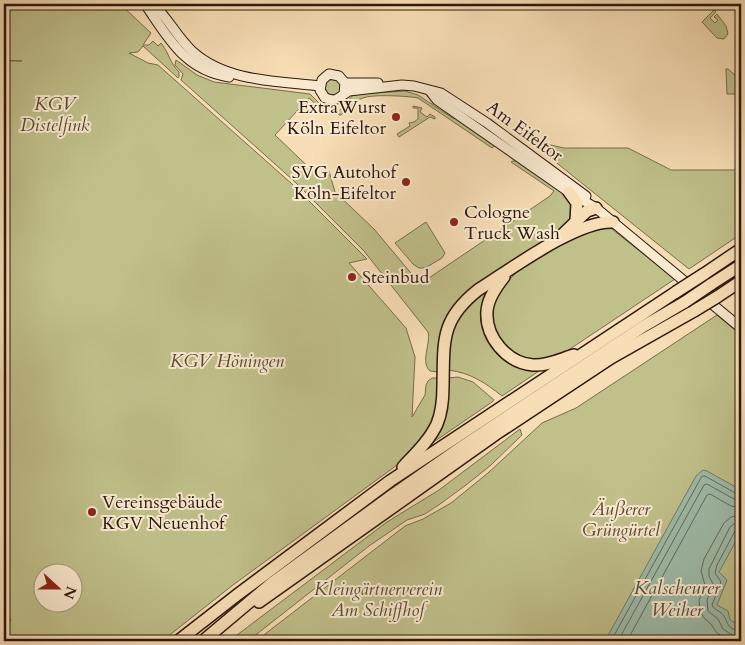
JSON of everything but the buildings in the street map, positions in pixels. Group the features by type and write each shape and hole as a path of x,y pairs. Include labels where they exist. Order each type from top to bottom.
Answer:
{"highway":[{"path":"569,192 577,203 580,224"},
{"path":"390,481 424,445 437,424 443,405 442,368 446,333 457,310 478,290 595,216 596,208"},
{"path":"580,224 604,221 613,222"},
{"path":"178,641 390,481 741,249"},
{"path":"235,616 277,590 455,463 611,358 685,302 741,265"},
{"path":"511,269 496,287 490,298 487,310 489,328 502,350 514,359 534,365 555,361 590,350"},
{"path":"611,358 694,311 741,281"},
{"path":"203,641 272,583 463,446 644,326 685,302"}],"main road":[{"path":"145,4 174,46 184,56 199,66 224,76 320,86"},
{"path":"153,4 187,46 205,61 231,73 266,80"},
{"name":"Am Eifeltor","path":"398,85 349,91 337,99 328,99 323,96 320,86 322,80 329,74 339,76 345,83 387,83 414,86 441,93 487,123 589,198 596,208"},
{"path":"344,94 345,83"},
{"name":"Am Eifeltor","path":"430,91 437,100 569,192 596,208 741,328"}],"green space":[{"name":"KGV Höningen","path":"4,4 120,4 151,33 143,45 149,45 153,41 158,46 161,43 179,72 179,77 143,46 138,52 129,53 148,63 158,65 292,184 367,259 349,263 406,328 415,357 412,417 425,395 428,381 432,378 439,378 436,416 429,431 408,457 233,585 162,641 4,641 4,626 11,620 4,609 4,61 22,61 4,60"},
{"path":"714,10 716,12 710,18 715,23 718,20 714,17 717,14 726,26 728,34 724,39 717,38 702,22"},
{"path":"176,60 197,75 214,82 310,94 328,112 327,115 309,98 275,135 321,179 329,171 335,192 374,229 420,284 550,196 554,191 511,162 513,161 533,170 565,194 571,202 573,218 565,228 479,285 463,298 438,372 430,371 426,363 428,332 364,251 294,181 181,80 183,74 175,65"},
{"path":"726,69 741,80 741,94 727,94"},
{"path":"333,79 339,81 341,87 339,93 333,95 327,93 325,87 327,81"},
{"path":"405,91 418,95 454,119 456,117 493,143 494,146 492,148 418,98 374,96 363,98 339,115 339,111 354,94"},
{"path":"413,106 422,108 420,112 427,117 430,114 435,119 430,117 399,137 397,134 410,126 409,123 418,119 418,108 413,108"},
{"path":"528,140 564,148 628,148 671,170 741,170 741,234 689,269"},
{"path":"426,222 445,253 442,258 425,268 419,268 413,264 395,243"},
{"path":"608,226 675,279 561,355 540,362 516,356 498,340 492,320 493,304 502,287 518,271 589,228"},
{"path":"490,287 489,339 542,369 502,396 477,379 464,373 448,370 449,339 460,312"},
{"name":"Äußerer Grüngürtel","path":"717,315 741,335 741,641 256,641 405,526 423,519 451,503 488,473 542,423 576,408"},
{"path":"458,377 473,382 494,400 432,443 438,431 448,378"},
{"path":"520,429 522,435 491,465 440,504 425,514 407,520 369,546 248,641 229,641 387,522 439,490"}],"water":[{"name":"Kalscheurer Weiher","path":"703,470 741,490 741,532 719,572 727,580 717,605 728,611 730,620 741,626 741,641 605,641 696,476"}],"place":[{"name":"ExtraWurst Köln Eifeltor","path":"396,117"},
{"name":"SVG Autohof Köln-Eifeltor","path":"406,182"},
{"name":"Cologne Truck Wash","path":"454,222"},
{"name":"Steinbud","path":"352,277"},
{"name":"Vereinsgebäude KGV Neuenhof","path":"92,512"}],"park label":[{"name":"KGV Distelfink","path":"55,114"},
{"name":"Kleingärtnerverein Am Schiffhof","path":"378,599"}]}
